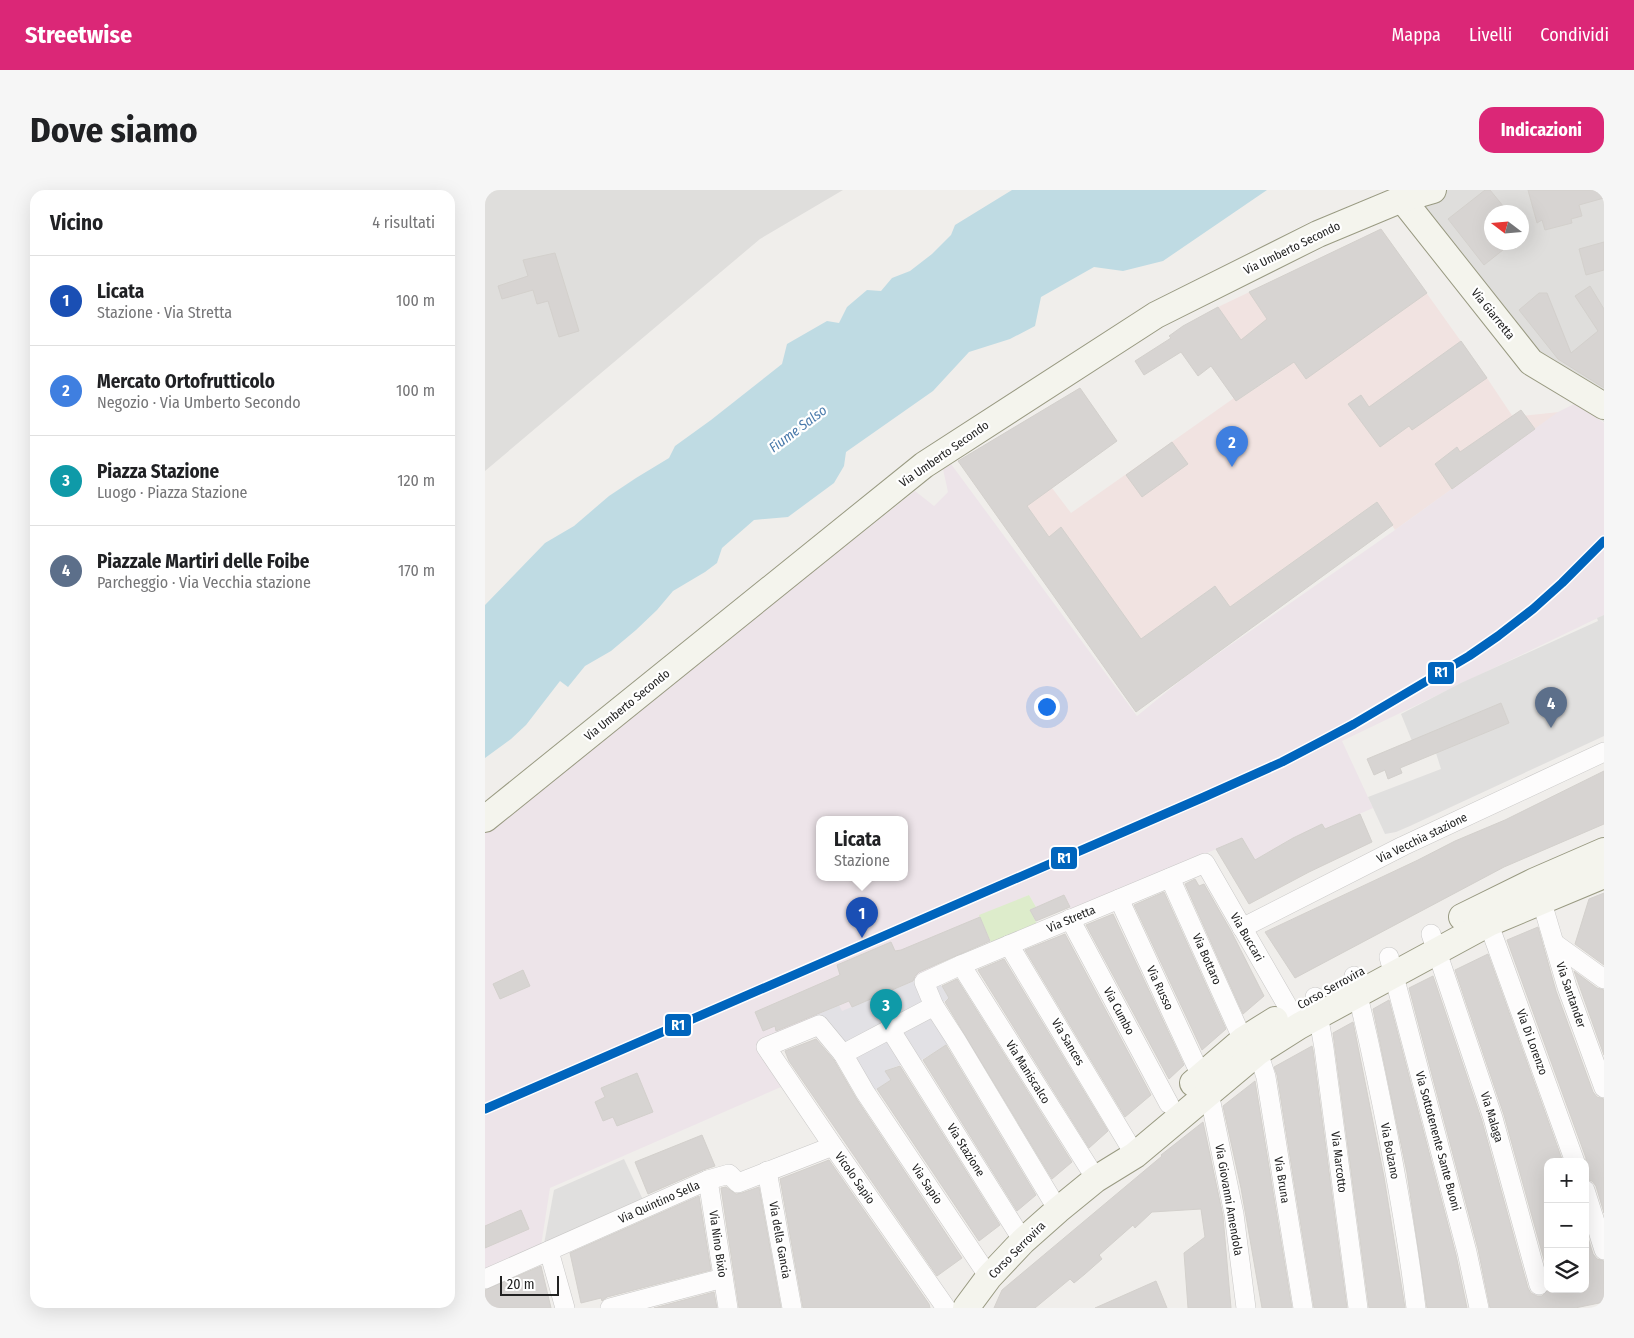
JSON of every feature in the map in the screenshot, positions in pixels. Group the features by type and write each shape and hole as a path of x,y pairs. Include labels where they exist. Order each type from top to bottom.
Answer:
{"main road":[{"name":"Via Umberto Secondo","path":"485,819 924,465 1156,315 1318,234 1402,199 1433,190"},
{"name":"Via Giarretta","path":"1402,199 1531,362 1604,406"},
{"name":"Corso Serrovira","path":"966,1308 989,1277 1023,1241 1251,1046 1305,1012 1434,942 1538,891 1604,851"},
{"name":"Corso Serrovira","path":"1538,891 1604,875"},
{"name":"Corso Serrovira","path":"1131,1147 1169,1104 1205,1085"}],"street":[{"name":"Via Vecchia stazione","path":"1242,928 1403,846 1604,752"},
{"name":"Via Buccari","path":"1205,862 1242,928 1305,1012"},
{"name":"Via Stretta","path":"934,1006 924,982 1205,862"},
{"name":"Via Bottaro","path":"1170,878 1251,1046"},
{"name":"Via Santander","path":"1538,891 1567,987 1604,1088"},
{"name":"Via Russo","path":"1119,899 1205,1085"},
{"name":"Via Di Lorenzo","path":"1486,915 1574,1158"},
{"name":"Via Cumbo","path":"1070,919 1169,1104"},
{"name":"Via Malaga","path":"1434,942 1493,1118 1539,1286"},
{"path":"1553,943 1604,979"},
{"name":"Via Sances","path":"1009,945 1131,1147"},
{"name":"Via Maniscalco","path":"961,965 1096,1179"},
{"name":"Via Sottotenente Sante Buoni","path":"1391,966 1467,1252 1479,1308"},
{"name":"Via Bolzano","path":"1356,985 1369,1042 1409,1249 1417,1308"},
{"path":"843,1054 934,1006 1058,1210"},
{"name":"Via Marcotto","path":"1305,1012 1324,1048 1357,1308"},
{"name":"Via Sapio","path":"766,1047 819,1025 843,1054 865,1092 989,1277"},
{"name":"Via Stazione","path":"890,1029 1023,1241"},
{"name":"Via Bruna","path":"1251,1046 1266,1077 1303,1308"},
{"name":"Vicolo Sapio","path":"766,1047 946,1308"},
{"name":"Via Giovanni Amendola","path":"1205,1085 1234,1214 1246,1308"},
{"name":"Via Quintino Sella","path":"485,1278 708,1180 729,1174 738,1183 833,1146"},
{"name":"Via della Gancia","path":"767,1171 792,1308"},
{"name":"Via Nino Bixio","path":"708,1180 728,1308"},
{"path":"1589,1203 1604,1250"},
{"path":"549,1251 565,1308"},
{"path":"610,1308 723,1278"}],"shaded area":[{"path":"485,190 843,190 760,239 485,471"},
{"path":"1441,190 1604,190 1604,422 1592,413 1402,216"},
{"path":"1381,229 1513,417 1559,412 1395,530 1377,502 1230,607 1213,587 1141,639 1061,527 1049,537 1027,506 1052,488 1071,513 1234,398 1236,401 1276,375 1248,336 1241,340 1218,307"},
{"path":"1576,403 1604,423 1604,615 1342,741 1373,808 1325,829 1322,824 1255,860 1242,838 1071,911 1064,895 1036,907 1029,895 954,928 944,948 938,935 924,940 938,971 760,1046 767,1066 781,1087 550,1188 541,1246 485,1270 485,832 915,491 934,506 948,492 943,469 951,464 1137,716 1186,676 1395,530 1558,412"},
{"path":"1604,615 1604,736 1410,826 1385,834 1368,797 1441,769 1436,753 1509,723 1501,703 1412,741 1401,714 1461,683 1598,621 1597,618"},
{"path":"938,971 939,982 949,998 942,1003 952,1042 918,1062 903,1064 885,1071 891,1080 872,1092 857,1091 813,1028 810,1018 839,1005 842,1011"},
{"path":"624,1159 644,1202 544,1244 554,1190"}],"green space":[{"path":"1029,895 1036,907 1030,910 1037,924 993,947 979,915"}],"water":[{"name":"Fiume Salso","path":"1012,190 1267,190 1163,261 1123,271 1094,267 1041,297 1035,326 1010,339 969,352 933,391 846,452 844,466 834,483 788,517 754,520 722,548 717,563 673,591 636,630 611,651 585,666 568,687 560,681 526,725 511,739 485,758 485,605 545,543 574,526 609,496 669,458 675,446 782,364 787,344 827,321 839,323 847,307 867,290 881,291 892,278 910,271 932,254 951,235 955,225"}],"building":[{"path":"1485,190 1490,190 1502,205 1484,205 1484,250 1503,250 1484,265 1448,219"},
{"path":"1528,190 1604,190 1604,198 1579,205 1582,216 1571,219 1572,223 1545,230 1542,220 1537,223"},
{"path":"1381,229 1427,293 1306,379 1294,362 1236,401 1211,366 1198,376 1181,352 1144,375 1135,361 1171,338 1169,336 1183,326 1218,307 1241,340 1267,319 1249,292"},
{"path":"1604,242 1604,270 1586,275 1579,249"},
{"path":"555,253 579,331 559,337 548,301 537,304 533,290 502,299 498,286 528,276 523,260"},
{"path":"1590,286 1604,309 1604,388 1558,359 1519,310 1539,293 1547,293 1571,353 1598,331 1575,296"},
{"path":"1461,341 1487,378 1412,430 1409,426 1380,447 1348,404 1361,395 1369,407"},
{"path":"1080,388 1117,441 1027,506 1049,537 1061,527 1141,639 1215,586 1230,607 1377,502 1393,525 1136,712 958,461"},
{"path":"1521,410 1535,429 1452,489 1435,464 1457,447 1460,452"},
{"path":"1172,442 1188,464 1142,497 1126,475"},
{"path":"1501,703 1509,723 1400,768 1402,773 1388,779 1385,770 1374,775 1367,759"},
{"path":"1604,771 1604,824 1504,867 1295,978 1265,932 1455,841 1505,820"},
{"path":"1360,814 1372,842 1309,872 1249,904 1216,849 1242,838 1255,860 1322,824 1325,829"},
{"path":"1195,879 1199,886 1204,884 1231,931 1264,996 1243,1014 1185,884"},
{"path":"1164,892 1226,1029 1202,1050 1134,905"},
{"path":"1604,893 1604,965 1575,944 1589,899"},
{"path":"1064,895 1070,907 1036,921 1030,910"},
{"path":"1113,914 1184,1065 1169,1079 1086,925"},
{"path":"980,917 990,941 919,972 913,981 852,1007 849,1001 776,1031 775,1026 763,1031 755,1012 840,975 837,965 891,942 895,951 901,950"},
{"path":"1538,927 1556,991 1593,1092 1597,1097 1604,1099 1604,1213 1596,1186 1589,1180 1589,1158 1586,1158 1507,940"},
{"path":"1065,934 1151,1095 1125,1117 1025,950"},
{"path":"1488,954 1562,1158 1544,1158 1544,1260 1504,1115 1455,970"},
{"path":"1004,959 1108,1131 1089,1148 978,970"},
{"path":"523,970 530,986 500,999 493,984"},
{"path":"1574,971 1597,988 1604,990 1604,1055"},
{"path":"1433,976 1482,1121 1528,1288 1531,1293 1542,1296 1545,1293 1589,1293 1589,1241 1593,1254 1597,1259 1604,1261 1604,1302 1575,1308 1490,1308 1478,1249 1409,988"},
{"path":"957,979 1072,1162 1052,1179 945,1002 949,998 942,986"},
{"path":"1389,1000 1456,1255 1467,1308 1427,1308 1407,1173 1373,1009"},
{"path":"1353,1022 1384,1177 1405,1308 1369,1308 1333,1033"},
{"path":"816,1039 834,1060 856,1098 962,1258 937,1276 789,1061 785,1051"},
{"path":"946,1045 1036,1195 1017,1211 923,1060"},
{"path":"1312,1046 1347,1308 1314,1308 1277,1075 1274,1067"},
{"path":"900,1066 1000,1225 979,1241 877,1089 891,1080 885,1071"},
{"path":"637,1073 653,1112 617,1126 613,1117 603,1121 595,1102 605,1097 601,1088"},
{"path":"1255,1081 1292,1308 1262,1308 1241,1188 1223,1106"},
{"path":"1203,1122 1223,1216 1231,1308 1188,1308 1184,1253 1205,1237 1201,1209 1152,1212 1135,1228 1133,1225 1099,1255 1102,1259 1085,1274 1074,1283 1070,1279 1035,1308 994,1308 1002,1290 1161,1155"},
{"path":"702,1135 715,1166 648,1194 635,1162"},
{"path":"829,1160 930,1308 803,1308 780,1179"},
{"path":"726,1187 736,1194 759,1187 781,1308 739,1308 721,1188"},
{"path":"699,1196 711,1270 607,1297 602,1301 601,1298 581,1303 570,1253"},
{"path":"521,1210 529,1229 485,1248 485,1226"},
{"path":"541,1266 551,1308 485,1308 485,1290"},
{"path":"1156,1281 1167,1308 1095,1308"},
{"path":"714,1292 717,1308 654,1308"}],"transit line":[{"name":"R1","path":"485,1109 1282,762 1354,724 1469,656 1533,609 1604,541"}],"place":[{"name":"Mercato Ortofrutticolo","path":"1232,467"},
{"name":"Piazzale Martiri delle Foibe","path":"1551,728"},
{"name":"Licata","path":"862,938"},
{"name":"Piazza Stazione","path":"886,1030"}]}
